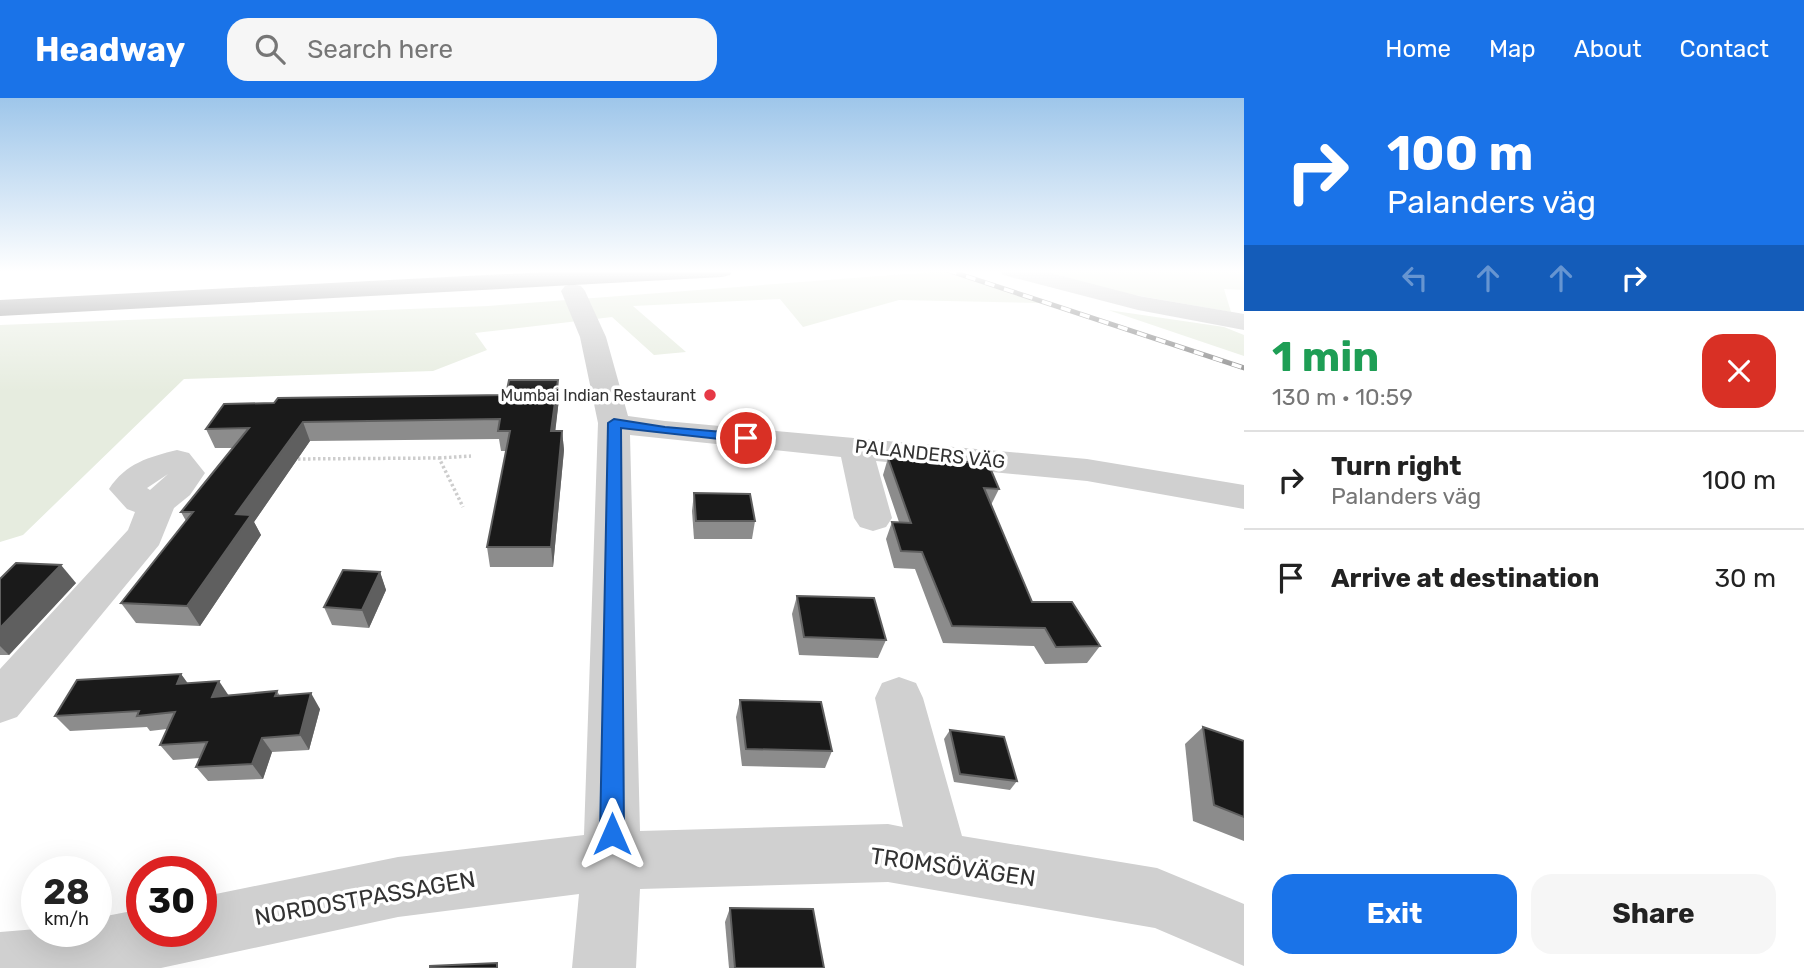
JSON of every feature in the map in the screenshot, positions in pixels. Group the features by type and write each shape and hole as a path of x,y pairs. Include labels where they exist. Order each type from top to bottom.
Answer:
{"street":[{"path":"582,311 593,337 599,411 612,861 604,968"},
{"path":"1180,311 1244,322"},
{"name":"PALANDERS VÄG","path":"599,411 665,431 1087,470 1244,497"},
{"path":"855,447 873,518"},
{"path":"0,702 145,536 157,502"},
{"path":"899,698 940,862"},
{"name":"TROMSÖVÄGEN","path":"612,861 888,853 1157,898 1244,935"},
{"name":"NORDOSTPASSAGEN","path":"217,925 398,887 612,861"},
{"path":"0,964 44,961 126,944"}],"path":[{"path":"546,394 599,411"},
{"path":"287,459 471,456"},
{"path":"439,458 463,507"}],"shaded area":[{"path":"370,311 638,311 686,352 654,355 612,317 475,333 487,350 433,371 184,379 23,535 0,542 0,325"},
{"path":"790,311 861,311 803,327"},
{"path":"1110,311 1224,327 1244,335 1244,356"}],"building":[{"path":"509,380 558,380 551,431 562,431 551,547 487,547 510,431 498,431 500,419 303,422 236,514 251,515 187,606 121,603 193,512 181,512 249,428 206,429 224,404 274,403 278,398 506,395"},
{"path":"888,458 988,463 999,489 984,488 1032,602 1072,602 1100,646 1056,647 1045,628 952,626 922,552 901,551 892,522 911,523"},
{"path":"694,493 750,494 755,521 696,521"},
{"path":"16,563 61,565 0,628 0,579"},
{"path":"343,570 380,572 362,610 324,607"},
{"path":"797,596 874,598 886,640 804,637"},
{"path":"181,674 177,684 219,681 212,697 277,691 275,696 311,693 300,735 262,738 252,764 196,767 207,742 160,745 175,712 137,716 139,711 55,716 77,680"},
{"path":"740,700 821,702 832,751 746,749"},
{"path":"1203,727 1244,741 1244,817 1214,805"},
{"path":"950,730 1004,737 1017,781 960,774"},
{"path":"730,908 813,909 824,968 735,968"},
{"path":"497,963 497,968 430,968 430,966"}],"railway":[{"path":"1070,311 1244,368"}],"place":[{"name":"Mumbai Indian Restaurant","path":"710,395"}],"route":[{"path":"612,834 614,423 665,431 746,438"}]}
